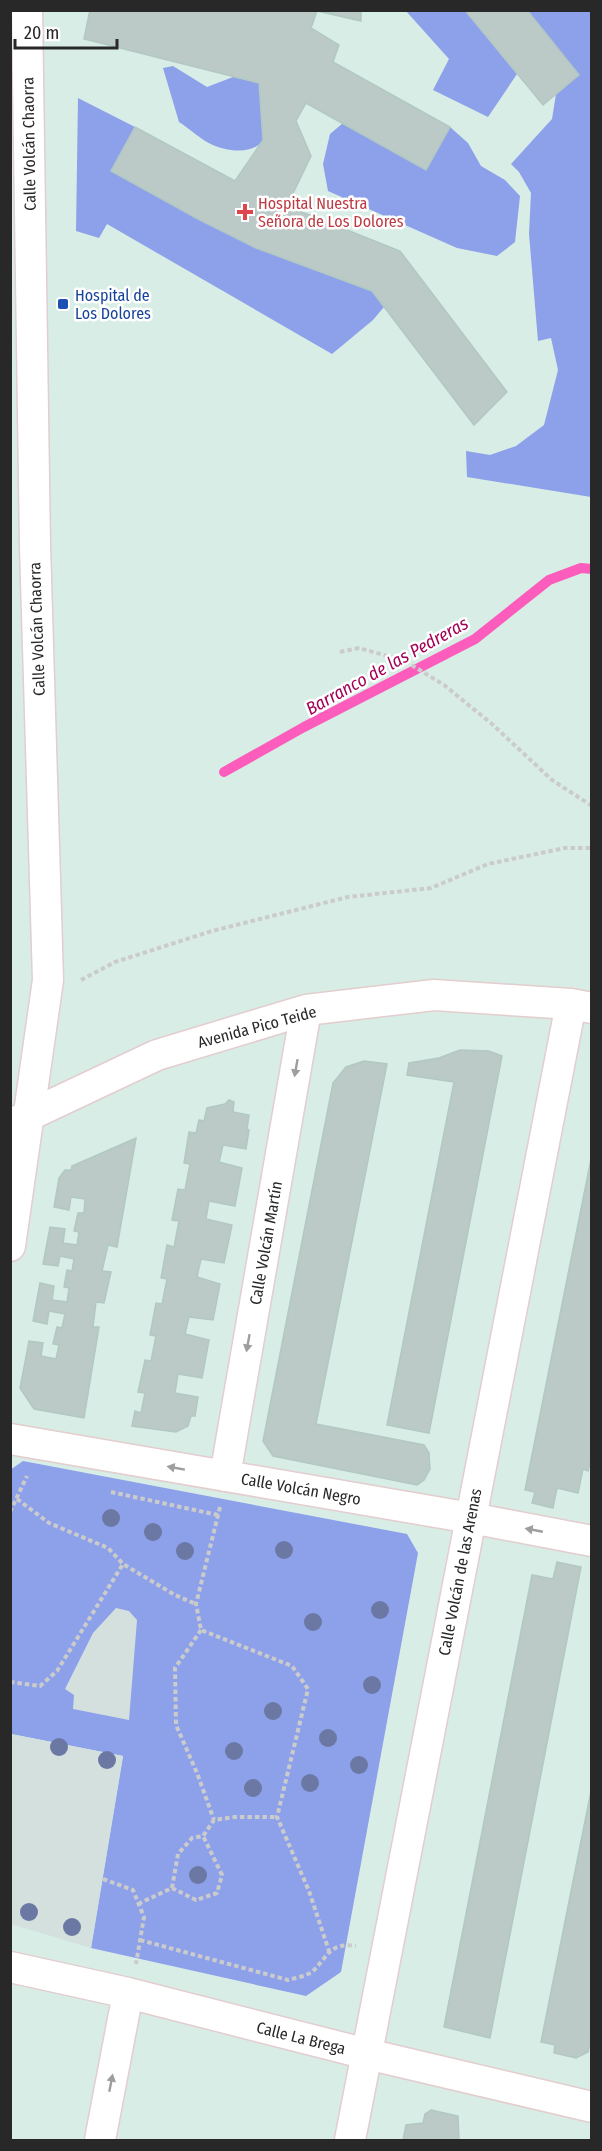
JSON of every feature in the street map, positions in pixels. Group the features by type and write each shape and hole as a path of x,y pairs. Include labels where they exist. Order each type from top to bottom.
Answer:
{"street":[{"name":"Calle Volcán Chaorra","path":"10,1246 19,1120 48,980 23,543 27,10"},
{"name":"Avenida Pico Teide","path":"19,1120 157,1055 306,1010 434,995 581,1006"},
{"name":"Calle Volcán de las Arenas","path":"350,2140 471,1518 581,1006"},
{"name":"Calle Volcán Martín","path":"225,1476 306,1010"},
{"name":"Calle Volcán Negro","path":"10,1439 471,1518 591,1541"},
{"name":"Calle La Brega","path":"10,1967 128,1993 367,2054 591,2107"},
{"path":"100,2140 128,1993"}],"path":[{"path":"340,652 359,648 405,661 444,685 492,724 552,780 591,806"},
{"path":"45,998 115,962 212,931 348,897 431,888 488,864 566,848 591,848"},
{"path":"19,1473 38,1478"},
{"path":"10,1512 27,1476"},
{"path":"214,1820 176,1725 176,1668 201,1630 196,1604 225,1476"},
{"path":"101,1490 218,1515"},
{"path":"17,1499 49,1523 108,1548 123,1564 175,1595 196,1604"},
{"path":"10,1682 40,1686 57,1671 123,1564"},
{"path":"201,1630 292,1666 308,1689 277,1817 309,1891 329,1951"},
{"path":"172,1888 178,1854 192,1838 203,1836 214,1820 235,1817 277,1817"},
{"path":"172,1888 196,1900 217,1893 222,1875 203,1836"},
{"path":"103,1879 133,1890 144,1917 128,1993"},
{"path":"138,1904 172,1888"},
{"path":"140,1940 288,1980 310,1973 329,1951 346,1945 386,1951"}],"shaded area":[{"path":"406,11 465,11 517,74 488,117 433,90 449,59"},
{"path":"527,11 591,11 591,497 467,477 466,451 490,455 516,446 544,425 558,370 551,338 538,341 529,234 531,193 519,172 511,164 552,119 556,94"},
{"path":"173,66 207,87 233,77 259,83 263,140 259,145 247,150 215,146 179,122 163,68"},
{"path":"78,98 135,127 372,291 384,307 373,320 332,354 107,224 99,238 76,231"},
{"path":"343,123 426,169 450,127 468,143 481,166 505,180 520,196 515,242 497,256 457,248 328,191 323,164 330,134"},
{"path":"23,1461 407,1534 418,1553 341,1972 306,1996 91,1948 123,1756 11,1734 10,1470"},
{"path":"116,1608 129,1611 137,1620 129,1720 73,1709 74,1695 65,1689 93,1633"},
{"path":"11,1734 123,1756 91,1948 11,1924"}],"building":[{"name":"Hospital Nuestra Señora de Los Dolores","path":"90,10 361,10 361,21 317,11 311,28 339,45 333,62 450,127 426,170 306,103 296,121 311,156 287,206 400,251 507,392 474,425 372,291 256,248 111,171 135,127 235,181 263,140 259,83 84,39"},
{"path":"465,10 527,10 579,75 543,105"},
{"path":"460,1050 489,1051 502,1056 429,1433 387,1425 454,1082 407,1075 409,1063 439,1058"},
{"path":"364,1061 387,1064 316,1424 424,1445 429,1453 430,1469 424,1480 417,1485 273,1456 263,1441 333,1083 346,1067"},
{"path":"229,1100 234,1102 233,1112 249,1115 247,1129 249,1130 246,1149 223,1145 219,1162 242,1168 235,1206 209,1201 206,1219 232,1225 224,1263 201,1259 197,1277 220,1284 213,1320 189,1317 185,1334 209,1340 202,1378 178,1374 175,1393 198,1397 195,1416 191,1416 188,1426 176,1432 132,1426 135,1411 141,1413 145,1393 138,1392 145,1360 151,1361 156,1336 150,1335 156,1303 162,1304 167,1279 161,1278 167,1245 174,1247 179,1221 172,1220 178,1189 185,1190 190,1164 184,1163 189,1132 196,1133 199,1120 204,1121 207,1108 225,1104"},
{"path":"136,1138 117,1247 108,1245 102,1271 111,1272 104,1303 96,1302 93,1327 99,1327 84,1418 34,1409 20,1388 29,1341 43,1343 41,1356 56,1359 59,1345 53,1344 57,1327 62,1328 65,1314 49,1311 47,1324 33,1321 40,1283 54,1286 52,1300 67,1302 69,1288 64,1287 67,1270 72,1271 74,1259 60,1256 58,1266 43,1264 50,1227 65,1229 63,1243 77,1245 79,1232 74,1231 78,1213 84,1213 85,1199 71,1197 69,1210 54,1207 59,1178 65,1170 71,1170 72,1166"},
{"path":"592,1154 592,1454 588,1471 583,1469 578,1493 557,1488 553,1508 532,1503 535,1492 525,1490"},
{"path":"557,1562 581,1567 490,2038 444,2027 532,1575 553,1579"},
{"path":"592,1786 592,2033 588,2052 576,2058 554,2053 555,2045 541,2042"},
{"path":"431,2110 458,2116 459,2140 403,2140 406,2125 423,2123 425,2114"}],"waterway":[{"name":"Barranco de las Pedreras","path":"224,772 304,727 475,639 549,580 581,568 592,569"}],"place":[{"name":"Hospital Nuestra Señora de Los Dolores","path":"245,212"},
{"name":"Hospital de Los Dolores","path":"63,304"}]}
